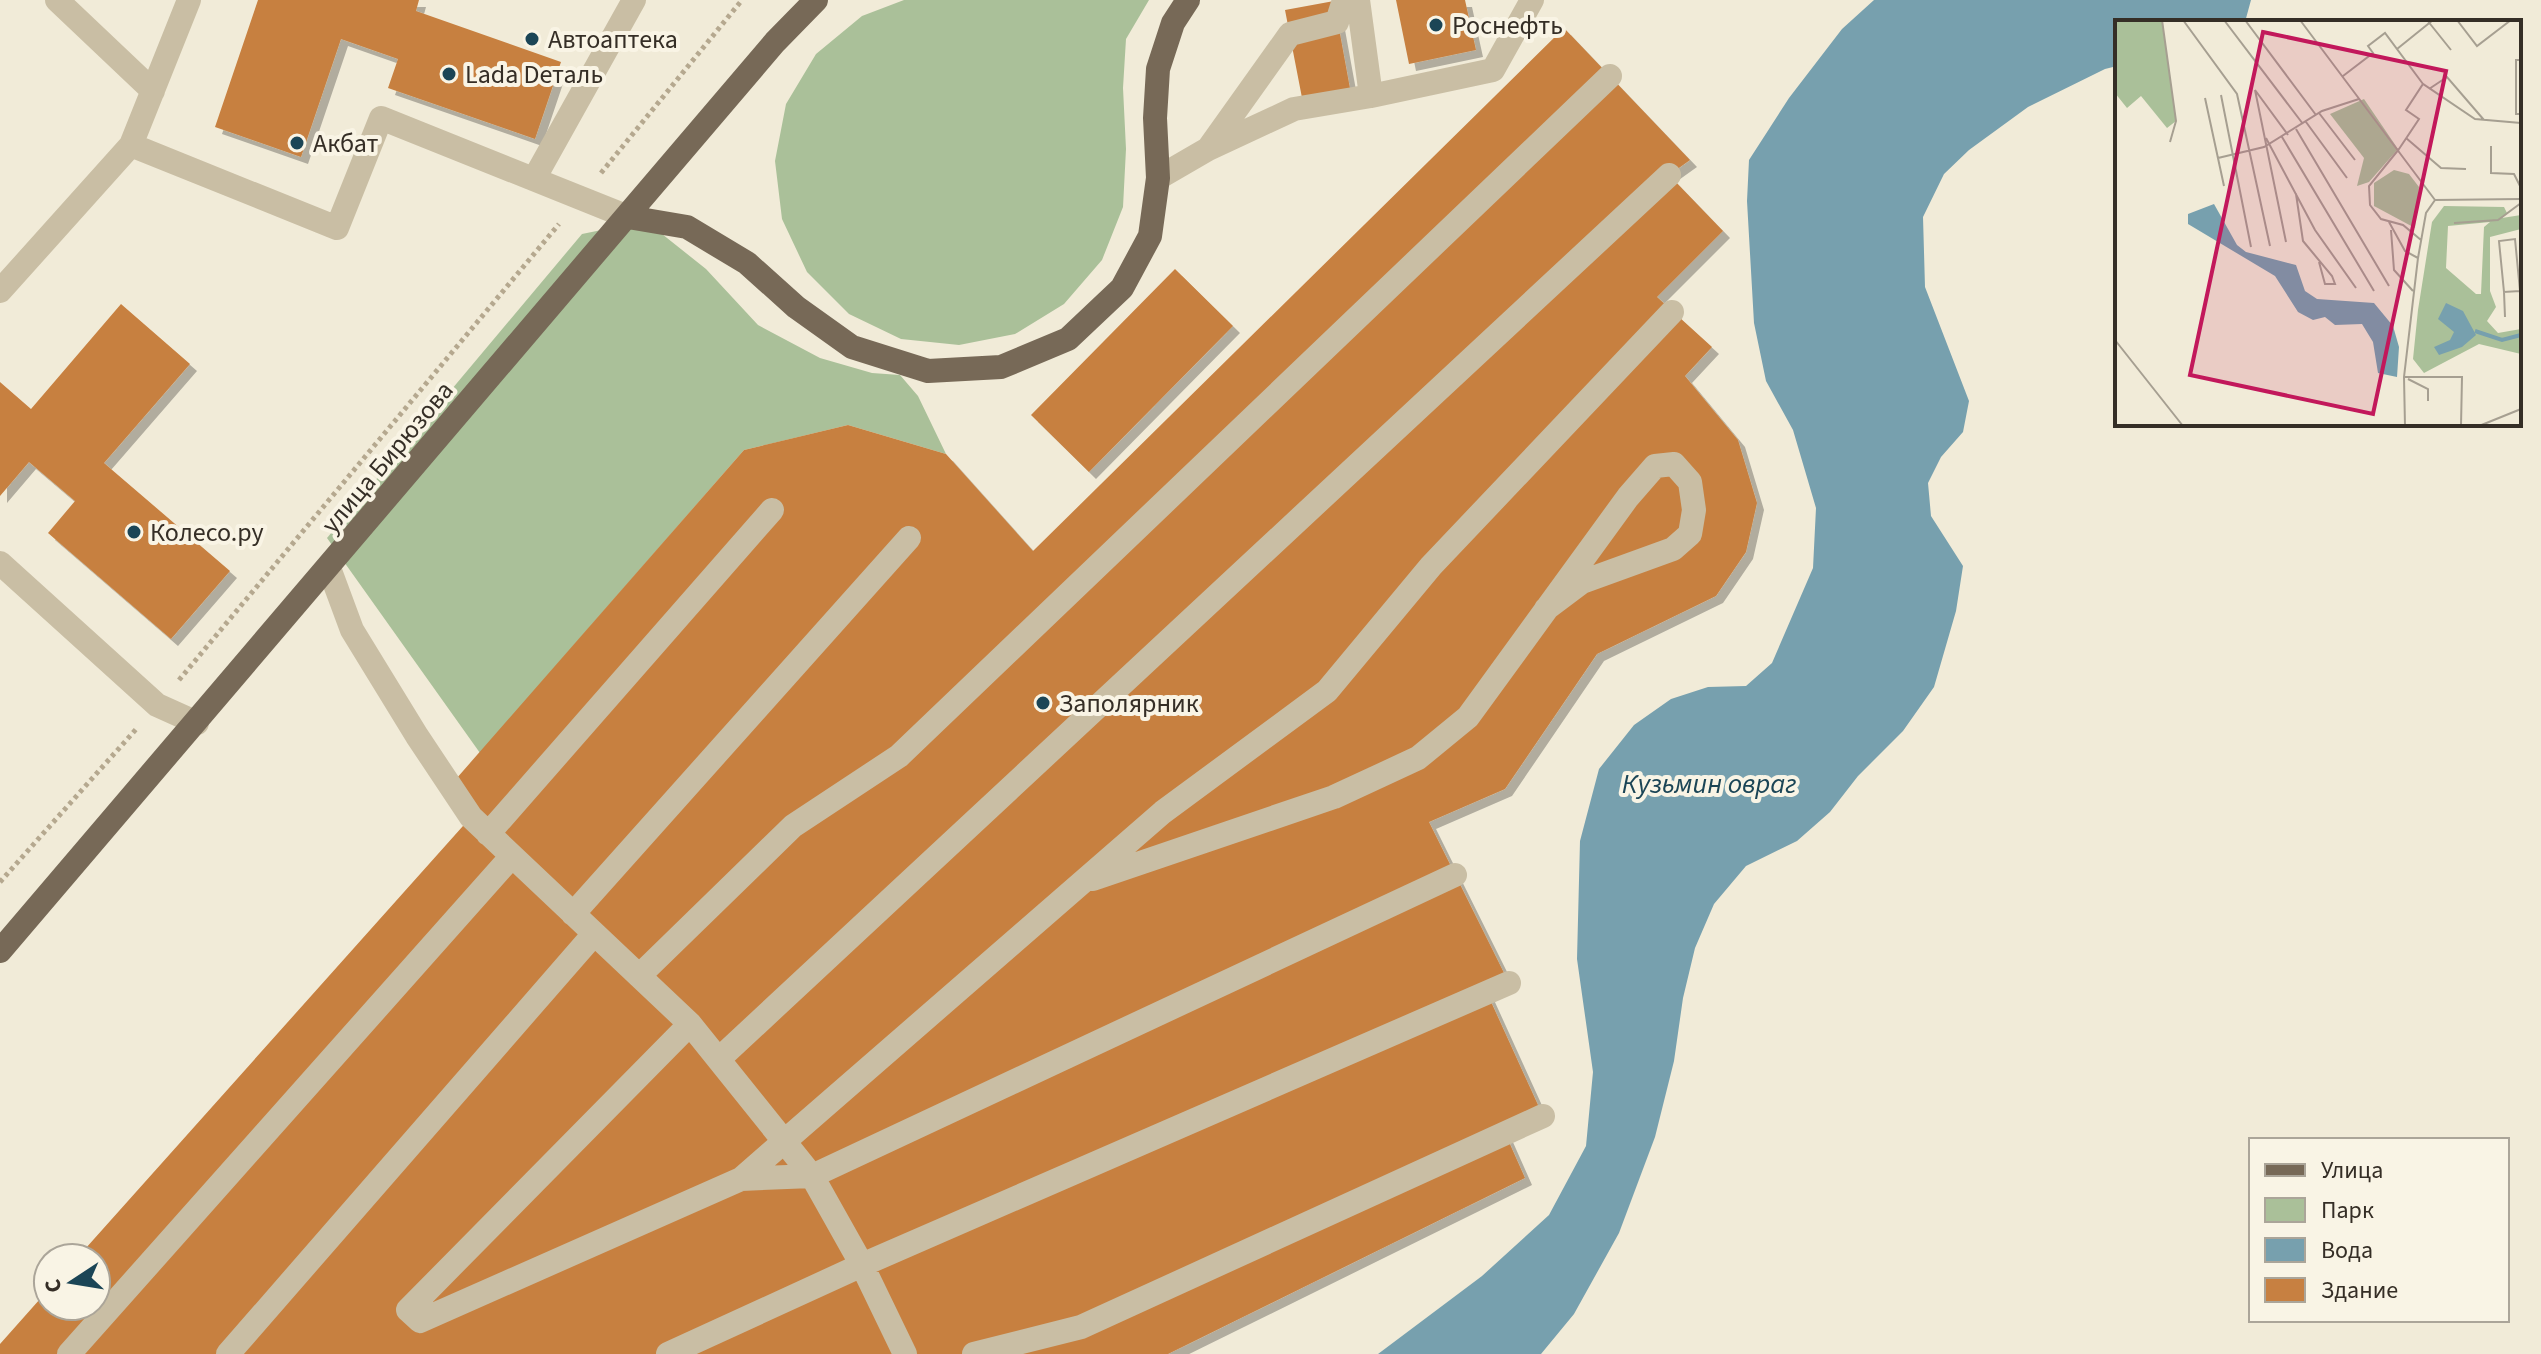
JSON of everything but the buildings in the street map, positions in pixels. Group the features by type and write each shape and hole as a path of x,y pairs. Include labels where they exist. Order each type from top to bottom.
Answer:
{"main road":[{"name":"улица Бирюзова","path":"0,951 775,42 816,0"},
{"path":"628,217 687,227 747,263 796,307 852,347 928,371 1001,367 1068,339 1122,288 1150,236 1158,178 1155,118 1158,69 1173,23 1188,0"}],"lane":[{"path":"57,0 153,91"},
{"path":"0,291 131,145 189,0"},
{"path":"534,179 634,0"},
{"path":"1208,149 1290,34 1337,22 1344,0"},
{"path":"1358,0 1371,96"},
{"path":"1158,178 1208,149 1294,109 1493,70 1532,0"},
{"path":"639,976 793,826 899,756 1610,76"},
{"path":"131,145 337,228 381,118 628,217"},
{"path":"719,1059 1669,175"},
{"path":"690,1024 408,1310 420,1321 741,1179 1163,812 1327,691 1431,566 1672,312"},
{"path":"1081,883 1334,797 1418,758 1468,717 1546,609 1628,497 1655,466 1674,464 1690,482 1694,510 1690,534 1673,549 1582,582 1546,609"},
{"path":"488,834 772,510"},
{"path":"573,914 909,538"},
{"path":"0,563 157,705 197,723"},
{"path":"329,568 352,630 449,787 471,817 690,1024 719,1059 812,1176 862,1265 905,1354"},
{"path":"69,1354 512,856"},
{"path":"741,1179 812,1176 1455,875"},
{"path":"228,1354 594,934"},
{"path":"668,1354 862,1265 1509,983"},
{"path":"974,1354 1081,1327 1543,1116"}],"path":[{"path":"0,882 157,705 742,0"}],"green space":[{"path":"904,0 1149,0 1126,39 1123,207 1102,260 1064,304 1015,334 959,345 901,339 849,314 807,272 782,219 775,161 786,104 816,54 862,16"},
{"path":"626,225 662,234 706,269 758,325 820,358 872,373 900,375 918,396 946,454 848,425 744,450 480,753 327,538 582,234"}],"water":[{"name":"Кузьмин овраг","path":"1874,0 2251,0 2246,20 2115,20 2115,66 2028,107 1969,150 1944,174 1923,217 1925,287 1969,401 1963,432 1941,457 1928,483 1931,516 1963,566 1956,611 1934,687 1903,731 1858,776 1830,812 1797,841 1746,866 1714,904 1695,948 1683,998 1674,1061 1655,1137 1619,1233 1574,1314 1541,1354 1378,1354 1482,1276 1549,1215 1586,1146 1593,1072 1577,959 1580,841 1599,769 1634,725 1671,699 1708,687 1746,686 1772,663 1813,568 1816,508 1793,430 1766,381 1754,323 1747,201 1749,160 1789,98 1842,29"}],"place":[{"name":"Роснефть","path":"1436,25"},
{"name":"Автоаптека","path":"532,39"},
{"name":"Lada Dеталь","path":"449,74"},
{"name":"Акбат","path":"297,143"},
{"name":"Колесо.ру","path":"134,532"},
{"name":"Заполярник","path":"1043,703"}]}
